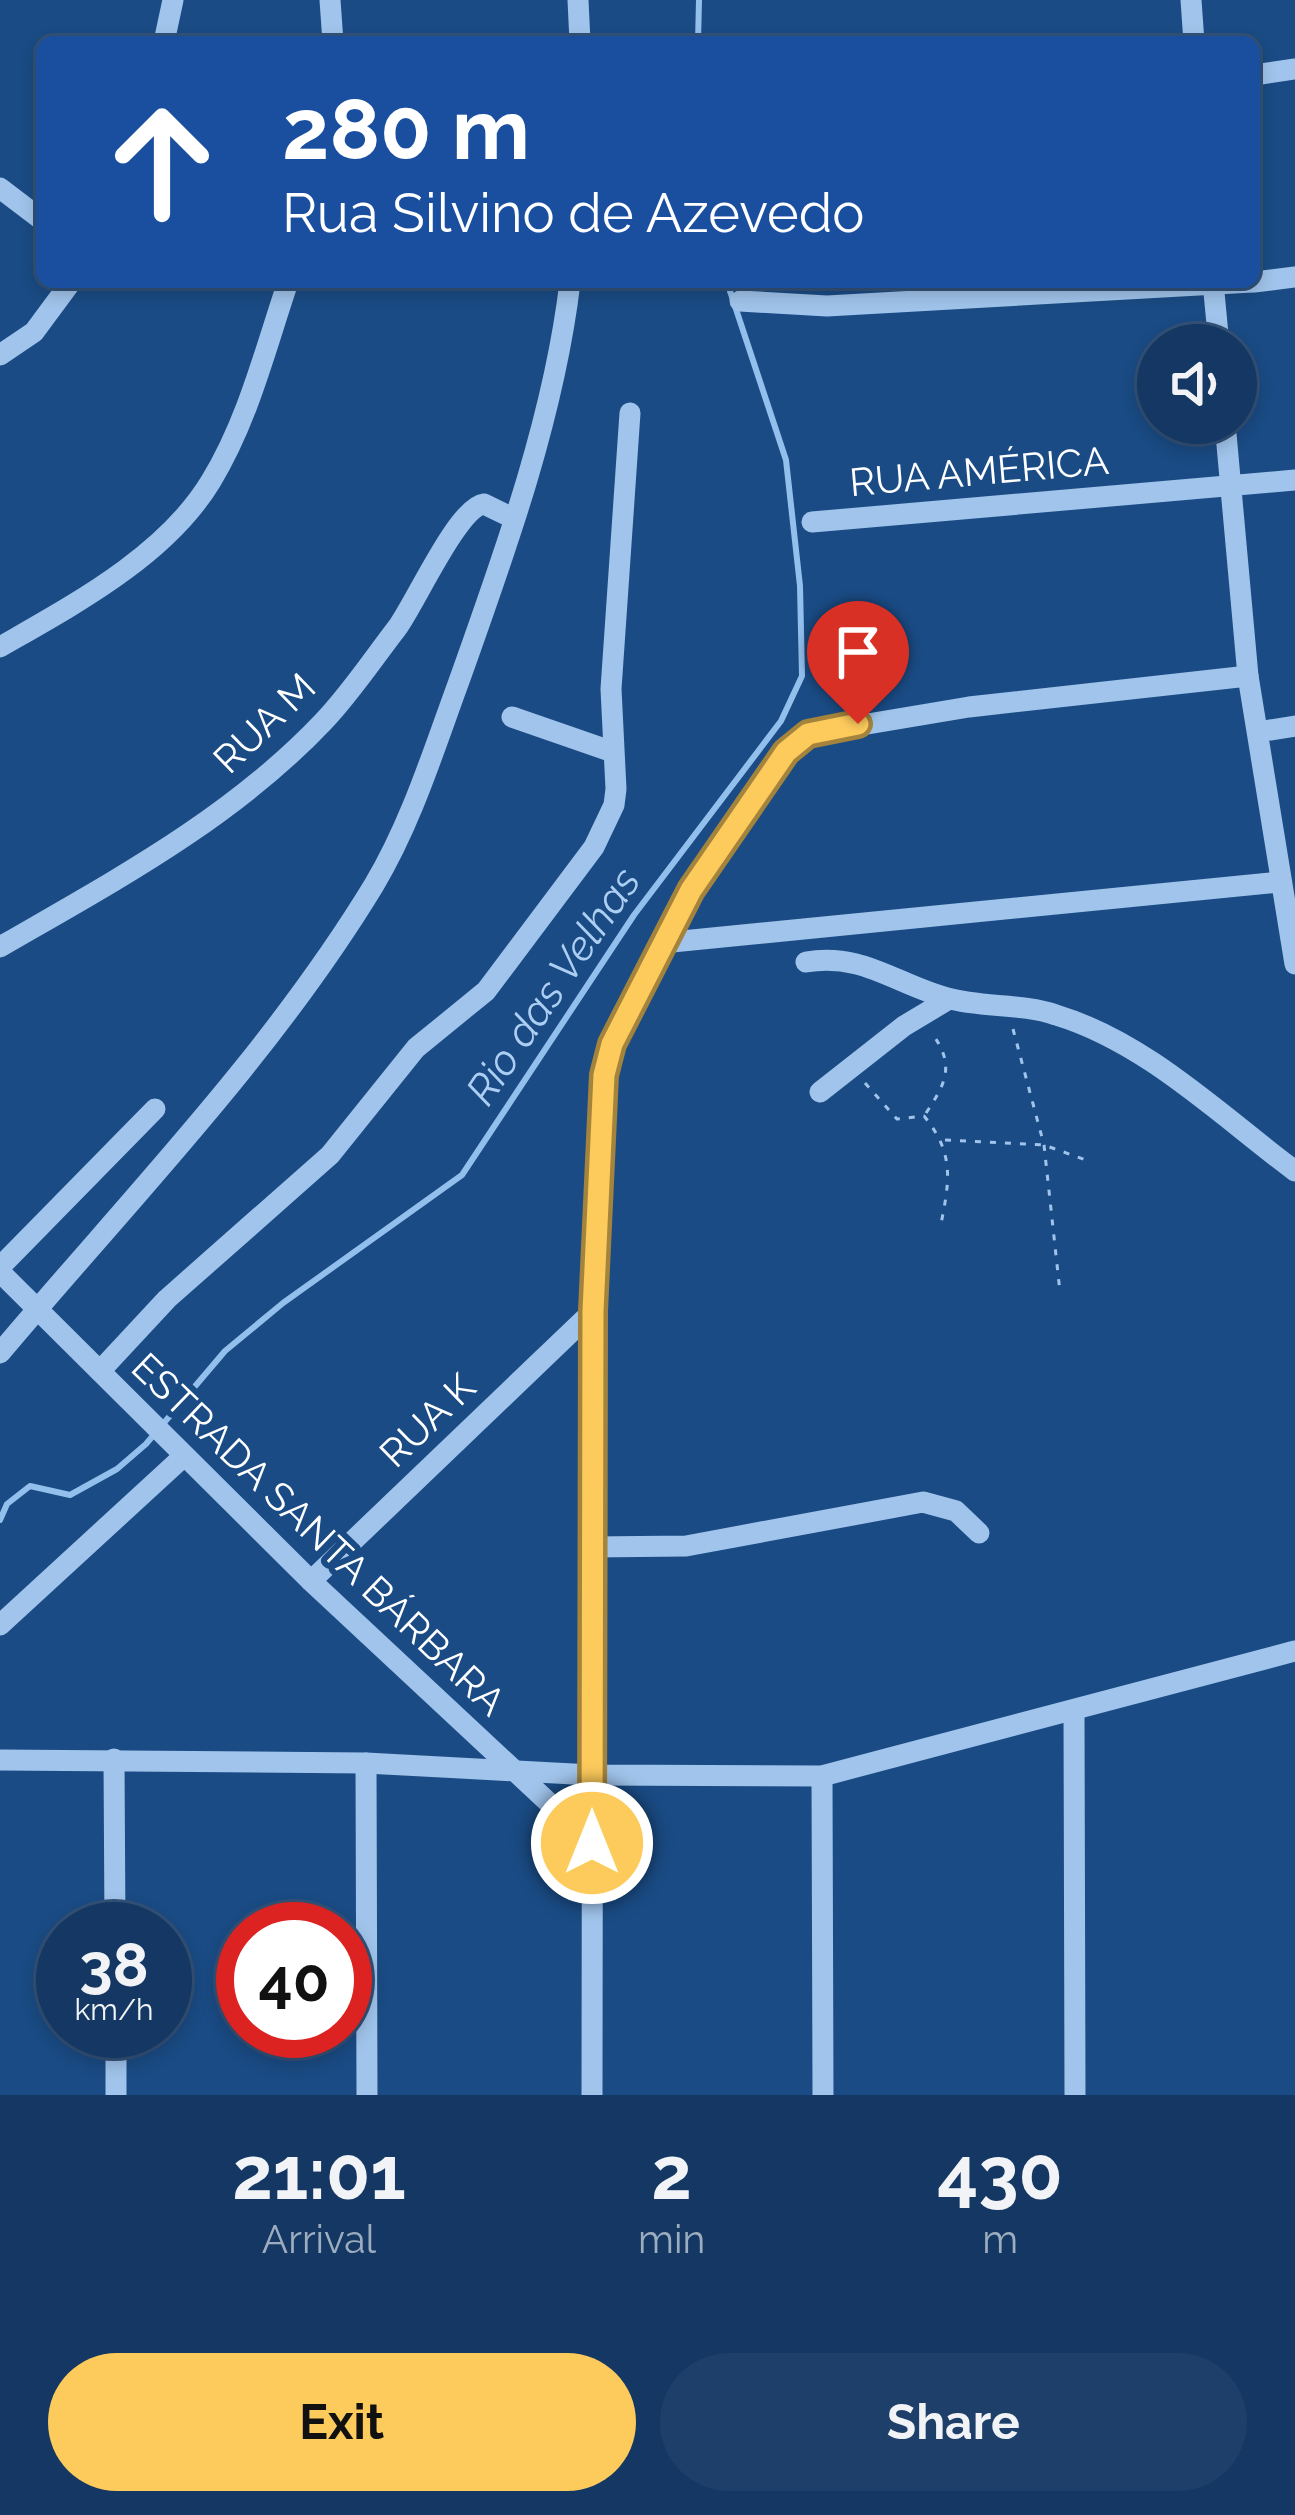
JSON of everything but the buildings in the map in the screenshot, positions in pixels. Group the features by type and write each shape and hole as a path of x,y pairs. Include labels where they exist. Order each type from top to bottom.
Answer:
{"street":[{"path":"165,36 173,0"},
{"path":"330,0 333,36"},
{"path":"578,0 580,36"},
{"path":"1191,0 1194,36"},
{"path":"1260,74 1295,69"},
{"path":"0,188 36,215"},
{"path":"1260,281 1295,277"},
{"path":"0,355 34,332 67,288"},
{"path":"0,647 129,564 184,516 209,485 235,436 286,288"},
{"path":"0,1353 261,1045 375,882 418,795 513,518 557,356 569,288"},
{"path":"740,301 827,306 1144,288"},
{"path":"1214,288 1217,324"},
{"path":"100,1371 167,1298 330,1155 416,1048 486,991 519,951 608,820 616,789 615,619 630,413"},
{"path":"1227,444 1248,676 1295,964"},
{"name":"RUA AMÉRICA","path":"812,522 1295,480"},
{"name":"RUA M","path":"0,947 145,863 276,768 326,720 412,608 467,511 484,504 513,518"},
{"path":"592,2095 593,1311 600,1124 612,1044 691,890 786,752 808,734 969,707 1248,676"},
{"path":"512,716 613,752"},
{"path":"1258,731 1295,726"},
{"path":"662,943 1280,882"},
{"path":"806,962 857,961 949,999 1054,1014 1128,1047 1295,1171"},
{"path":"820,1092 919,1016 949,999"},
{"path":"0,1269 155,1109"},
{"name":"ESTRADA SANTA BÁRBARA","path":"0,1269 310,1581 592,1843"},
{"name":"RUA K","path":"310,1581 593,1311"},
{"path":"0,1625 180,1452"},
{"path":"593,1547 686,1546 923,1502 956,1511 979,1533"},
{"path":"0,1760 366,1762 592,1774 822,1776 1295,1652"},
{"path":"1074,1710 1075,2095"},
{"path":"114,1759 115,1902"},
{"path":"366,1762 367,2095"},
{"path":"822,1776 823,2095"},
{"path":"116,2058 116,2095"}],"path":[{"path":"1007,1004 1044,1145 1060,1292"},
{"path":"853,1067 898,1119 924,1116 942,1090 949,1060 919,1016"},
{"path":"924,1116 943,1140 947,1191 940,1229"},
{"path":"943,1140 1044,1145 1085,1160"}],"waterway":[{"name":"Rio das Velhas","path":"698,36 699,0"},
{"name":"Rio das Velhas","path":"0,1520 7,1504 30,1486 70,1495 117,1469 146,1444 225,1351 283,1303 462,1175 634,915 781,721 802,676 800,586 786,460 729,288"}],"route":[{"path":"592,1843 593,1311 604,1075 612,1044 691,890 786,752 808,734 858,724"}]}
